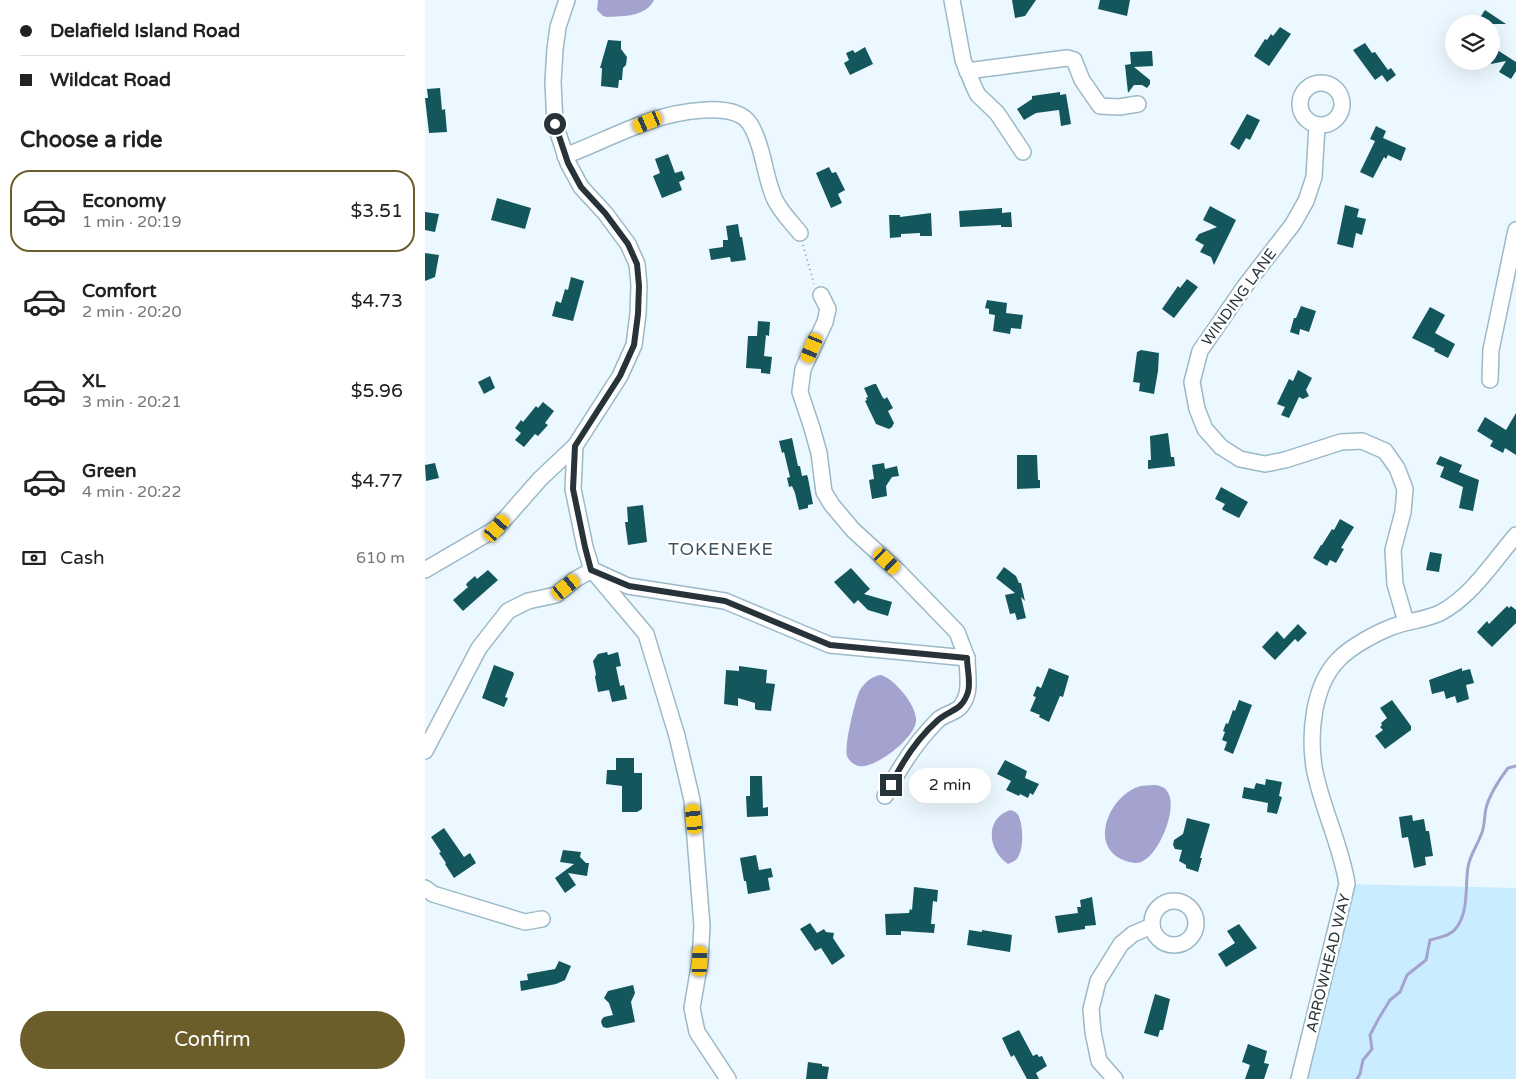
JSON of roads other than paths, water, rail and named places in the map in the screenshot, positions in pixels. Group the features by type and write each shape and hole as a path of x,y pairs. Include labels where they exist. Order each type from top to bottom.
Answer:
{"street":[{"path":"425,570 497,528 540,479 575,446 620,376 634,345 638,314 639,286 637,264 628,244 605,213 581,187 565,156 555,124 553,82 558,27 567,0"},
{"path":"951,0 963,60 978,95 997,113 1023,152"},
{"path":"967,71 1067,58 1074,60 1082,80 1100,106 1119,107 1138,104"},
{"path":"565,156 648,122 665,117 705,110 732,111 743,116 750,124 758,142 775,200 800,233"},
{"name":"WINDING LANE","path":"1317,125 1314,177 1306,200 1293,224 1245,286 1200,351 1192,382 1197,409 1205,429 1221,447 1240,459 1265,464 1285,460 1341,442 1362,441 1385,451 1397,468 1405,489 1403,512 1393,550 1395,584 1406,622"},
{"path":"1490,380 1491,350 1516,230"},
{"path":"821,295 827,309 825,322 803,369 800,392 817,445 824,492 832,505 853,530 898,572 957,632 967,658 969,691 961,707 939,719 916,745 896,774 885,796"},
{"path":"575,446 573,489 591,570 645,634 677,736 692,800 702,926 700,961 692,1008 697,1032 721,1075"},
{"name":"ARROWHEAD WAY","path":"1299,1079 1347,884 1344,862 1322,798 1314,767 1312,735 1317,700 1326,675 1339,659 1371,636 1406,622 1439,613 1465,595 1516,535"},
{"path":"591,570 629,586 725,601 830,645 967,658"},
{"path":"425,751 479,648 508,611 527,601 556,595 591,570"},
{"path":"425,888 433,894 525,922 542,919"},
{"path":"1115,1079 1099,1062 1091,1009 1098,982 1121,944 1133,934 1152,926"}],"waterway":[{"path":"1357,1079 1363,1060 1372,1049 1370,1035 1390,1000 1400,992 1407,975 1426,960 1430,940 1452,932 1461,920 1465,906 1469,863 1482,832 1488,802 1495,787 1508,768 1516,766"}],"district":[{"name":"TOKENEKE","path":"721,549"}]}
